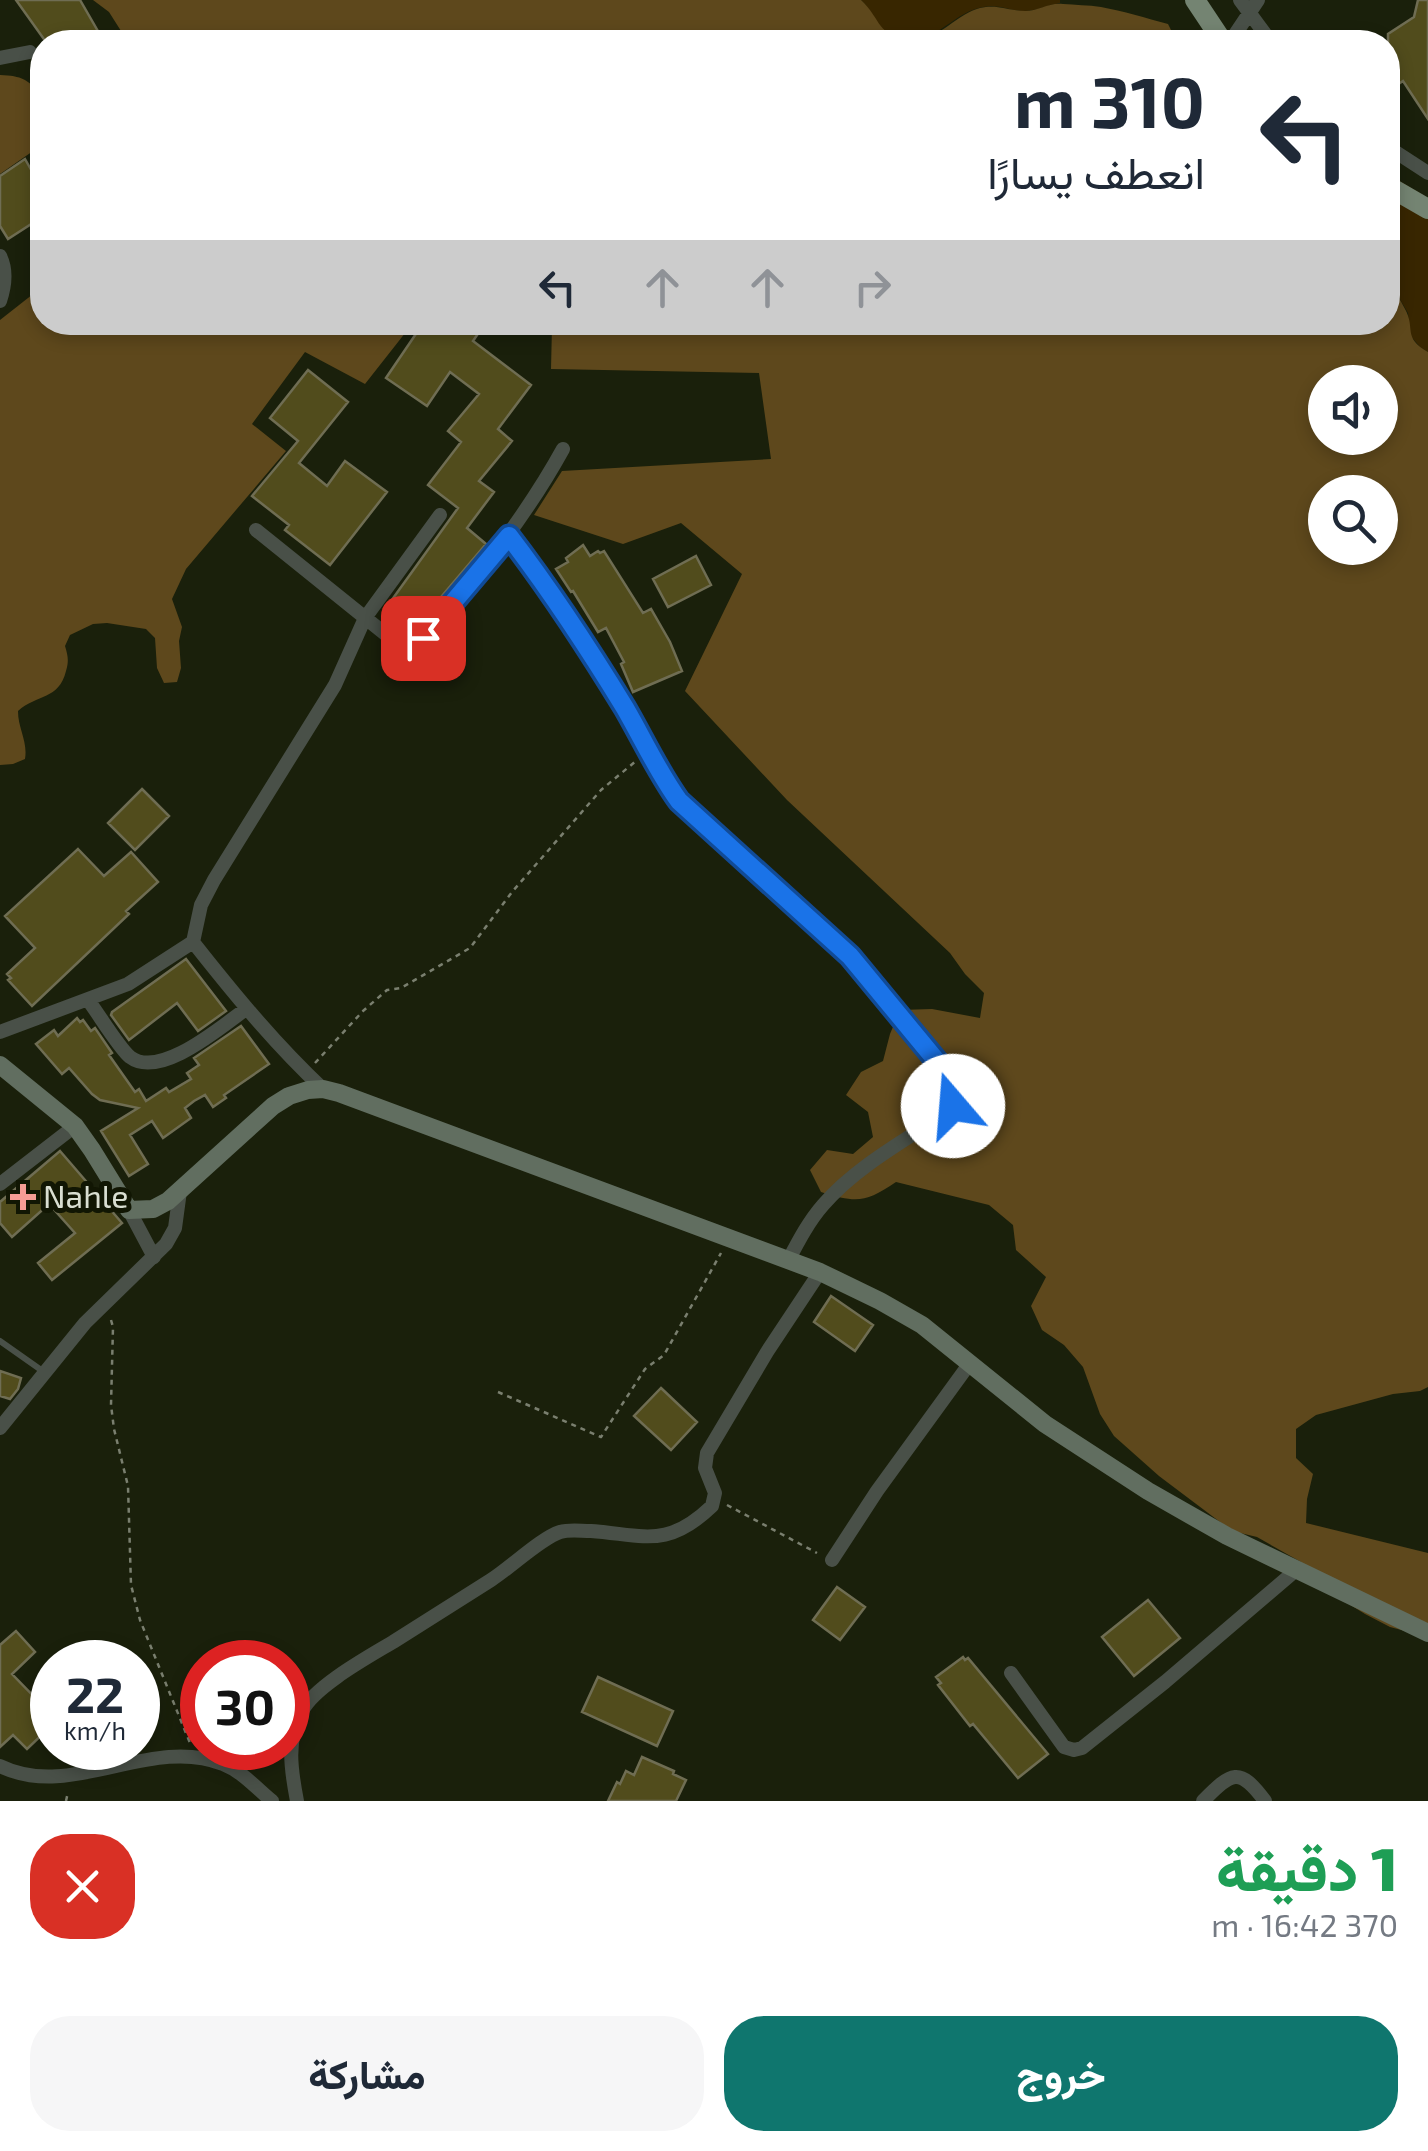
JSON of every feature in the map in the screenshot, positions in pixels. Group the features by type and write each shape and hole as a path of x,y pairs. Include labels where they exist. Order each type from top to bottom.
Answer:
{"main road":[{"path":"1195,0 1218,30"},
{"path":"1400,193 1428,210"}],"street":[{"path":"1240,0 1263,30"},
{"path":"1237,30 1258,0"},
{"path":"0,58 30,52"},
{"path":"1400,154 1428,173"},
{"path":"0,256 4,272 0,300"},
{"path":"256,530 394,640 409,642 423,638 509,536 563,448"},
{"path":"0,1032 128,984 193,942 201,905 214,880 335,685 365,618 440,515"},
{"path":"509,536 585,644 679,801 850,956 954,1082 953,1106 857,1174 827,1201 789,1259"},
{"path":"193,942 246,1009 323,1089"},
{"path":"88,1000 130,1057 143,1062 168,1060 246,1009"},
{"path":"0,1064 74,1126 154,1256"},
{"path":"129,1210 153,1209 180,1191 289,1096 323,1089 400,1114 789,1259 880,1300 922,1325 1045,1424 1118,1472 1228,1536 1428,1633"},
{"path":"0,1184 74,1126"},
{"path":"0,1428 85,1323 166,1244 175,1228 180,1191"},
{"path":"297,1801 290,1752 302,1710 311,1697 354,1666 494,1578 556,1533 572,1530 634,1538 659,1537 680,1531 712,1506 715,1498 705,1468 707,1453 820,1272"},
{"path":"832,1560 970,1363"},
{"path":"1011,1674 1064,1747 1082,1748 1296,1570"},
{"path":"0,1766 8,1773 68,1793 148,1764 180,1761"},
{"path":"233,1770 272,1801"},
{"path":"1203,1801 1232,1776 1240,1776 1247,1778 1265,1801"}],"lane":[{"path":"0,1341 45,1372"}],"path":[{"path":"306,1073 387,990 401,988 470,948 512,892 601,790 649,751"},
{"path":"498,1392 601,1437 645,1369 664,1354 730,1237"},
{"path":"107,1303 113,1326 111,1405 128,1486 131,1585 140,1620 180,1719"},
{"path":"715,1498 832,1560"}],"shaded area":[{"path":"93,0 861,0 884,30 120,30 109,12"},
{"path":"861,0 1060,0 1027,11 983,7 939,30 883,30"},
{"path":"1058,4 1101,7 1168,24 1171,30 942,30 980,8 1025,11"},
{"path":"0,75 14,76 30,84 30,153 0,174"},
{"path":"1400,181 1428,198 1428,352 1410,335 1408,313 1400,299"},
{"path":"30,296 30,335 404,335 365,384 305,352 252,424 286,451 186,569 172,599 182,627 177,682 164,683 157,668 155,638 146,629 93,624 70,635 65,646 67,667 58,687 18,711 25,759 0,765 0,320"},
{"path":"1400,301 1412,337 1428,352 1428,1387 1316,1415 1296,1429 1296,1458 1313,1474 1306,1523 1428,1553 1428,1637 1390,1627 1365,1614 1344,1601 1301,1562 1257,1537 1232,1531 1114,1436 1100,1414 1083,1367 1064,1345 1042,1330 1031,1306 1046,1277 1016,1250 1013,1225 989,1205 896,1182 860,1199 821,1192 810,1170 827,1150 853,1154 873,1137 868,1112 846,1095 861,1072 883,1061 900,1010 932,1009 980,1018 984,993 950,953 787,800 685,691 742,574 681,523 623,544 534,515 562,471 771,459 759,373 551,369 552,335 1400,335"}],"building":[{"path":"16,0 80,0 97,30 37,30"},
{"path":"1418,0 1428,0 1428,119 1403,81 1400,83 1400,30 1394,30 1414,17"},
{"path":"25,159 30,168 30,225 8,239 0,226 0,176"},
{"path":"415,335 477,335 473,341 531,385 498,429 512,441 479,481 494,492 467,528 486,544 413,630 386,608 458,508 428,485 461,442 448,431 479,394 450,372 427,406 386,378"},
{"path":"308,370 348,402 299,463 327,486 345,461 387,492 330,565 285,530 289,525 252,496 298,441 270,418"},
{"path":"583,545 590,556 604,551 643,613 651,609 682,671 633,692 621,664 624,662 606,628 598,632 556,569"},
{"path":"696,556 711,585 668,607 653,579"},
{"path":"142,789 169,816 135,850 108,823"},
{"path":"78,849 104,876 131,852 158,882 32,1006 7,974 35,948 5,916"},
{"path":"186,959 226,1011 198,1031 177,1003 129,1040 112,1012"},
{"path":"77,1018 91,1031 95,1028 112,1053 109,1055 146,1101 191,1079 187,1073 199,1065 194,1058 241,1026 269,1064 213,1107 205,1095 194,1101 185,1108 191,1118 163,1138 152,1121 130,1135 148,1164 129,1176 101,1131 138,1108 100,1100 69,1068 62,1074 36,1044 54,1030 58,1036"},
{"path":"60,1151 122,1223 52,1280 38,1263 75,1233 49,1204 12,1237 0,1223 0,1202"},
{"path":"831,1296 873,1325 855,1351 814,1322"},
{"path":"0,1371 21,1378 10,1399 0,1396"},
{"path":"661,1388 697,1422 671,1450 634,1416"},
{"path":"837,1587 865,1607 840,1640 813,1620"},
{"path":"1148,1600 1180,1638 1134,1676 1102,1637"},
{"path":"16,1631 30,1646 30,1657 12,1674 30,1693 27,1749 13,1735 0,1747 0,1645"},
{"path":"963,1657 968,1658 1048,1754 1018,1778 938,1685 941,1683 936,1677"},
{"path":"598,1677 673,1711 657,1746 582,1712"},
{"path":"642,1757 686,1780 676,1801 608,1801 626,1771 634,1775"}],"place":[{"name":"Nahle","path":"23,1197"}],"route":[{"path":"423,638 509,536 585,644 679,801 850,956 954,1082 953,1106"}]}
